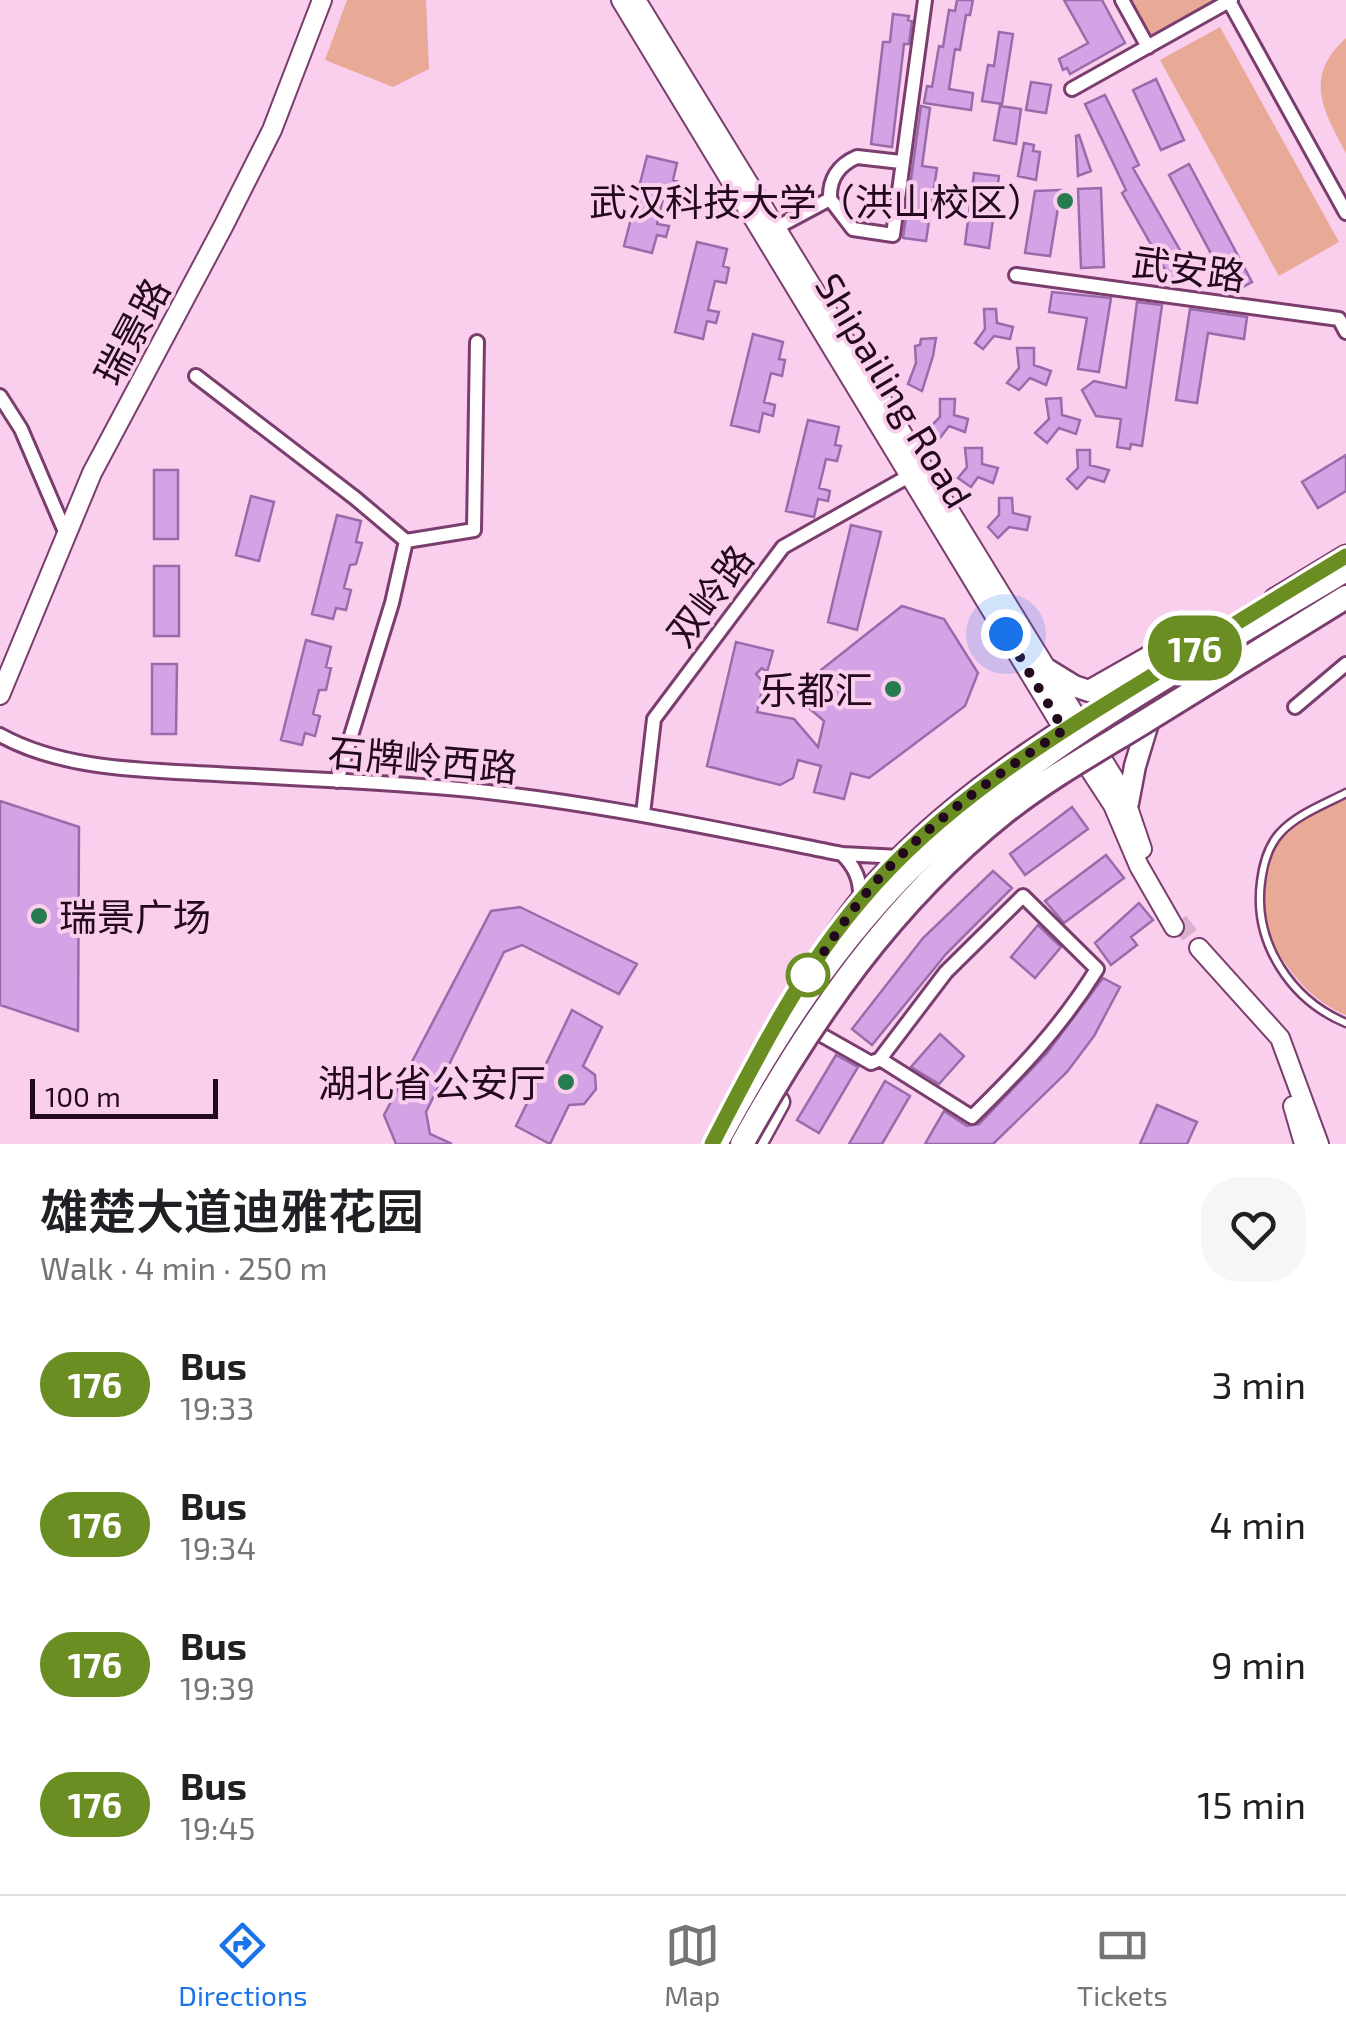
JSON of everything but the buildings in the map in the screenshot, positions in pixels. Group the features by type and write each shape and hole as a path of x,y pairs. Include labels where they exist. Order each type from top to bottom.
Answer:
{"highway":[{"path":"714,1144 822,971 876,905 926,853 1040,760 1122,705 1346,570"},
{"path":"742,1144 830,997 924,886 1026,796 1095,747 1341,594"},
{"path":"757,1144 832,1013 902,922 934,887 1095,747"}],"main road":[{"name":"瑞景路","path":"0,695 92,472 272,130 322,0"},
{"name":"Shipailing Road","path":"621,0 1048,670 1071,725"},
{"name":"Shipailing Road","path":"636,0 909,476 1071,725"},
{"path":"714,1144 788,1003 859,902 903,857 1004,770 1346,556"},
{"path":"757,1144 818,1033 879,951 936,889 1095,747 1148,723 1341,594"},
{"path":"1048,670 1089,691 1164,649 1186,654"},
{"path":"1128,803 1134,766 1148,723"},
{"path":"1071,725 1095,747 1128,803 1142,849 1176,924 1139,866 1113,805 1095,747"},
{"path":"1304,1144 1269,1038 1196,951 1280,1038 1319,1144"}],"street":[{"path":"902,162 856,157 832,178 830,199 853,229 892,235 925,0"},
{"path":"1122,0 1148,46"},
{"path":"1072,89 1230,1 1346,213"},
{"path":"769,231 830,199"},
{"name":"武安路","path":"1016,275 1338,319 1346,332"},
{"path":"196,376 406,541 474,530 478,342"},
{"path":"0,396 20,429 66,534"},
{"name":"双岭路","path":"643,814 654,719 783,547 909,476"},
{"path":"337,781 392,603 406,541"},
{"path":"1295,707 1346,664"},
{"name":"石牌岭西路","path":"0,735 24,749 55,757 146,770 438,788 643,814 842,854 903,857"},
{"path":"842,854 854,865 859,902"},
{"path":"818,1033 871,1064 880,1059 946,972 1023,896 1096,968 1068,1014 1029,1062 972,1117 880,1059"}],"lane":[{"path":"1341,594 1346,581"},
{"path":"1156,702 1314,602"},
{"path":"975,824 1095,747"},
{"path":"1346,793 1283,829 1276,838 1263,868 1260,909 1264,938 1286,974 1321,1012 1346,1023"},
{"path":"792,1038 854,948 949,846"},
{"path":"734,1144 785,1050"}],"shaded area":[{"path":"347,0 426,0 429,69 393,87 325,60"},
{"path":"1122,0 1231,0 1148,47"},
{"path":"1220,27 1339,242 1279,276 1160,60"},
{"path":"1346,38 1346,153 1325,108 1321,80 1333,52"},
{"path":"1346,799 1346,1015 1303,986 1286,964 1272,940 1261,887 1267,862 1280,838 1302,821"}],"tunnel":[{"path":"1179,921 1199,948"}],"bus line":[{"name":"176","path":"712,1144 788,1003 859,902 936,826 1004,770 1064,730 1346,556"}],"place":[{"name":"武汉科技大学（洪山校区）","path":"1065,201"},
{"name":"乐都汇","path":"893,689"},
{"name":"瑞景广场","path":"39,916"},
{"name":"湖北省公安厅","path":"566,1082"}],"route":[{"path":"808,975 806,978 877,882 1004,770 1064,730 1006,634"}]}
